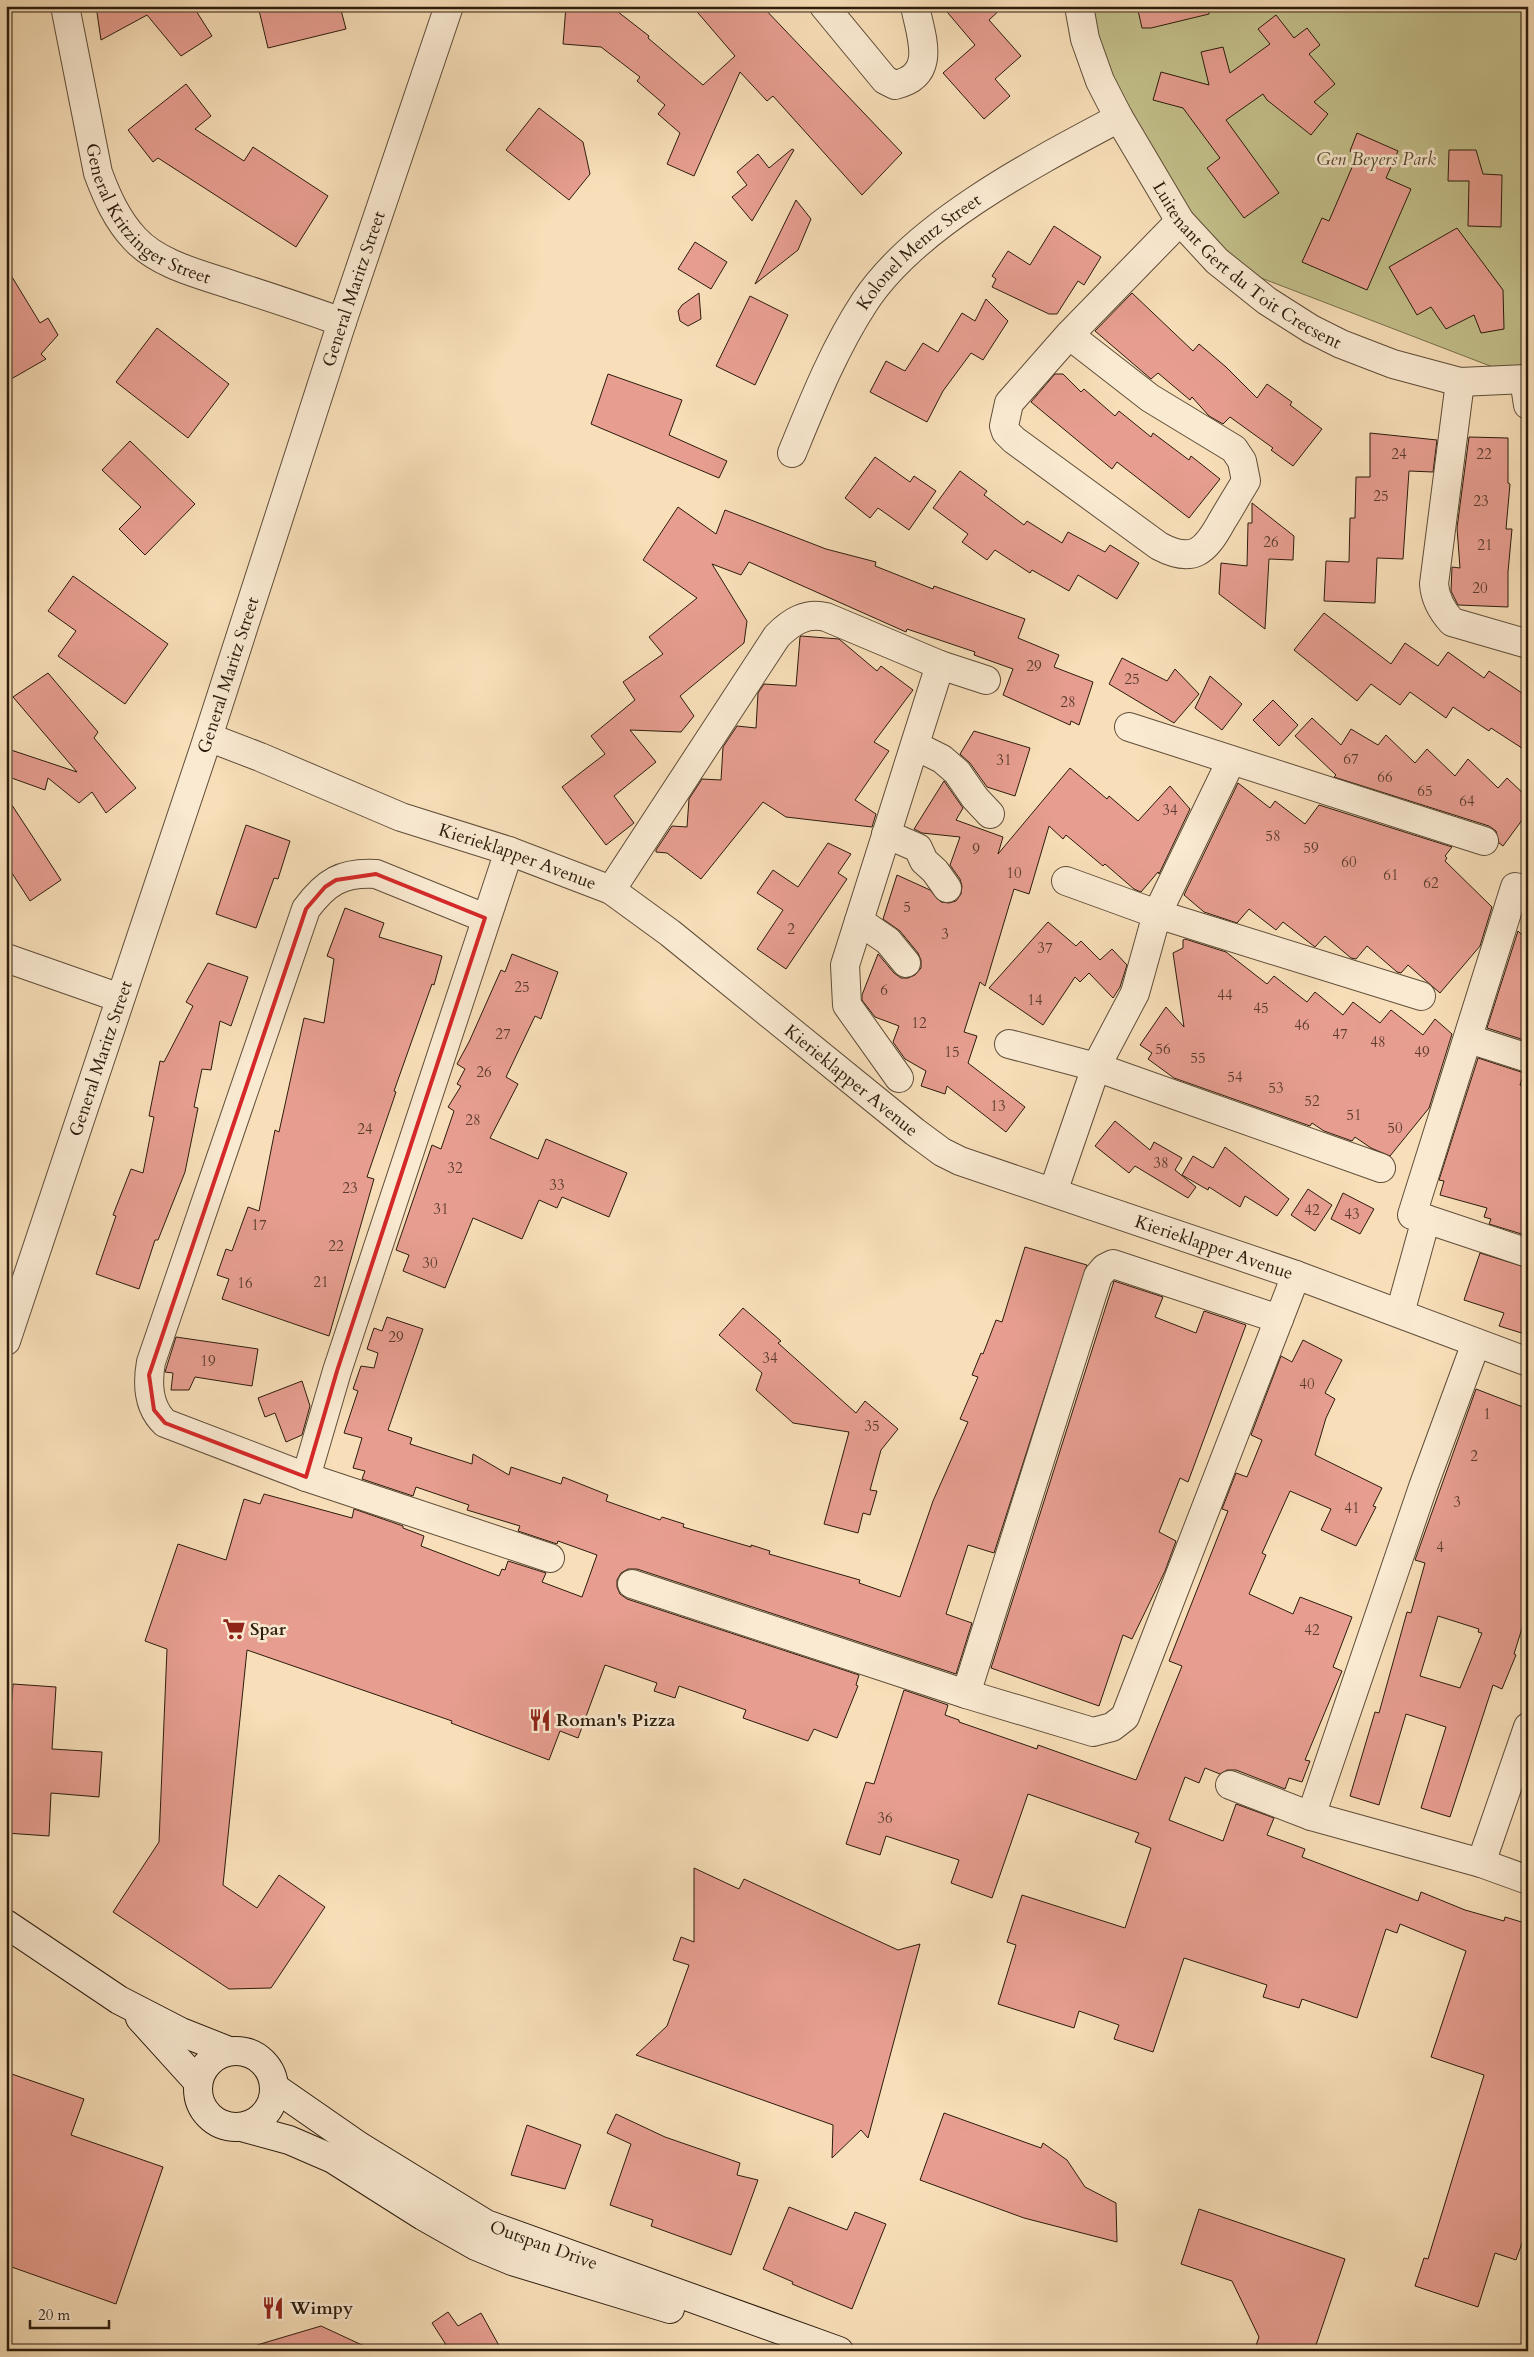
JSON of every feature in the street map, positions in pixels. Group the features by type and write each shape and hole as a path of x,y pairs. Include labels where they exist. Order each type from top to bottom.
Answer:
{"street":[{"name":"General Kritzinger Street","path":"65,6 98,173 108,199 122,223 136,240 158,257 184,268 342,322"},
{"name":"General Maritz Street","path":"6,1342 208,737 342,322 449,6"},
{"path":"824,6 885,80 895,85 914,76 923,65 922,45 914,6"},
{"name":"Luitenant Gert du Toit Crecsent","path":"1079,6 1085,39 1100,81 1119,118 1180,221 1217,260 1267,301 1341,344 1393,364 1460,382 1526,388"},
{"name":"Kolonel Mentz Street","path":"792,453 818,390 864,302 910,250 961,211 1038,161 1119,118"},
{"path":"1069,335 1150,398 1223,441 1239,454 1245,470 1246,481 1212,539 1200,552 1186,555 1174,554 1159,546 1006,432 1005,415 1009,403 1069,335 1180,221"},
{"path":"1460,382 1434,584 1435,594 1452,622 1528,644"},
{"path":"612,890 777,636 794,622 807,616 826,617 940,664 986,680"},
{"path":"899,1078 847,1005 846,965 886,834 916,746 940,664"},
{"path":"1129,727 1484,841"},
{"name":"Kierieklapper Avenue","path":"208,737 401,817 509,852 612,890 670,933 942,1152 960,1161 1296,1274 1528,1362"},
{"path":"916,746 942,758 957,772 975,798 990,814"},
{"path":"1052,1192 1096,1067 1134,993 1157,914 1231,761"},
{"path":"886,834 918,848 924,861 935,871 947,888"},
{"path":"306,1477 337,1371 485,918 509,852"},
{"path":"485,918 376,874 344,877 324,887 306,909 151,1362 149,1375 150,1393 154,1410 165,1423 306,1477 550,1558"},
{"path":"1066,881 1157,914 1421,996"},
{"path":"1528,890 1514,887 1469,1039 1412,1215 1528,1253"},
{"path":"859,921 888,941 906,963"},
{"path":"6,958 120,998"},
{"path":"1469,1039 1528,1058"},
{"path":"1009,1044 1096,1067 1381,1168"},
{"path":"1400,1313 1426,1219"},
{"path":"966,1694 1098,1276 1105,1268 1114,1264 1279,1319"},
{"path":"632,1584 966,1694 1092,1732 1112,1727 1123,1720 1296,1274"},
{"path":"1311,1816 1423,1487 1476,1343"},
{"path":"1481,1863 1528,1727"},
{"path":"1230,1785 1311,1816 1481,1863 1528,1880"},
{"path":"6,1924 129,2005 181,2032 229,2051 245,2052 259,2058 268,2068 274,2088 270,2107 260,2120 245,2128 217,2124 208,2116 198,2100 198,2082 202,2069 212,2058 229,2051"},
{"path":"129,2005 198,2082"},
{"name":"Outspan Drive","path":"274,2088 359,2146 486,2224 839,2351"},
{"name":"Outspan Drive","path":"245,2128 289,2140 355,2171 423,2216 476,2246 684,2314 782,2351"}],"highlighted area":[{"path":"376,874 485,918 337,1371 306,1477 165,1423 154,1410 149,1375 306,909 325,887 336,880"}],"green space":[{"name":"Gen Beyers Park","path":"1083,6 1528,6 1528,378 1524,379 1217,261 1100,81"}],"building":[{"path":"96,6 193,6 212,36 181,56 147,15 101,40"},
{"path":"258,6 318,6 319,10 341,10 346,29 268,48"},
{"path":"566,6 613,8 649,36 648,38 703,85 735,56 692,6 762,6 902,153 862,195 773,96 767,101 740,72 694,176 667,164 680,133 658,114 665,105 637,81 640,77 601,47 563,44"},
{"path":"942,6 1004,6 989,20 1021,56 995,79 1010,96 984,119 943,73 975,45"},
{"path":"1137,6 1208,6 1209,14 1151,28 1142,28"},
{"path":"1276,15 1294,38 1307,28 1320,45 1309,54 1335,84 1314,102 1328,114 1311,135 1267,100 1263,94 1226,120 1279,193 1244,218 1207,168 1220,158 1183,108 1153,100 1161,72 1209,85 1201,52 1223,47 1230,73 1270,44 1258,29"},
{"path":"186,84 211,116 195,129 244,161 253,147 328,196 296,247 158,158 153,162 128,130"},
{"path":"539,108 583,142 590,174 569,200 506,150"},
{"path":"1357,133 1398,151 1386,178 1411,189 1367,290 1302,262 1322,218 1329,221 1356,158 1350,151"},
{"path":"792,149 794,150 752,221 732,197 747,185 737,172 758,154 769,168"},
{"path":"1449,150 1476,150 1483,174 1502,175 1501,227 1468,226 1469,181 1448,181"},
{"path":"796,200 811,219 798,250 755,284"},
{"path":"1054,226 1101,257 1084,285 1078,281 1057,314 1049,314 992,287 996,279 992,276 1008,251 1030,265"},
{"path":"1457,228 1503,290 1504,329 1481,333 1474,315 1446,329 1431,307 1417,315 1389,267"},
{"path":"695,242 727,262 711,289 678,269"},
{"path":"6,267 40,323 48,318 58,335 41,354 46,359 6,382"},
{"path":"699,293 701,319 688,326 680,321 678,311 682,305"},
{"path":"1132,293 1193,351 1199,344 1226,367 1257,398 1267,384 1292,402 1290,405 1322,429 1293,466 1271,450 1273,448 1230,417 1223,424 1209,416 1192,397 1190,400 1158,373 1151,379 1095,331"},
{"path":"750,296 788,315 755,385 716,366"},
{"path":"986,299 1008,321 983,360 971,353 943,391 927,422 870,392 886,361 905,371 923,343 938,352 962,313 975,321"},
{"path":"157,328 229,384 188,438 116,382"},
{"path":"608,374 682,400 669,435 727,461 719,478 591,424"},
{"path":"1055,374 1063,374 1081,392 1084,389 1115,416 1119,411 1151,437 1153,433 1189,460 1191,456 1220,479 1189,518 1117,462 1112,469 1031,402"},
{"path":"1370,433 1437,440 1433,472 1409,471 1403,559 1377,558 1375,603 1324,601 1326,561 1349,562 1350,518 1355,518 1356,477 1370,477"},
{"path":"1469,437 1508,438 1508,483 1510,484 1506,529 1512,529 1508,572 1508,607 1458,605 1451,591 1452,567 1460,568 1457,528"},
{"path":"130,441 195,504 145,555 119,529 141,507 102,470"},
{"path":"875,457 910,482 914,476 936,491 909,530 878,508 870,518 845,498"},
{"path":"960,471 987,491 984,495 1024,525 1027,521 1062,543 1068,532 1105,552 1110,545 1139,563 1117,599 1078,575 1069,591 1032,570 1030,573 995,550 987,560 962,542 968,534 933,508"},
{"path":"1252,503 1294,536 1293,560 1269,559 1265,629 1219,594 1221,563 1247,566 1248,523 1252,523"},
{"path":"678,507 716,534 725,510 826,549 876,562 875,566 933,589 934,586 1025,619 1018,638 1059,655 1054,667 1093,682 1079,725 1071,721 1070,725 1003,695 1013,669 974,655 975,652 907,629 906,632 749,562 741,575 712,564 747,621 744,643 680,696 694,716 681,732 630,730 656,762 614,796 634,823 606,845 562,787 605,754 591,736 635,700 623,682 663,654 649,637 697,598 643,560"},
{"path":"73,576 168,644 125,704 58,656 76,631 48,611"},
{"path":"1324,613 1391,664 1405,643 1438,666 1448,652 1484,678 1489,671 1528,697 1528,752 1491,728 1489,731 1453,707 1446,718 1410,692 1400,705 1371,684 1357,701 1294,650"},
{"path":"801,636 839,639 877,671 881,666 913,690 874,742 889,751 855,800 876,814 872,827 786,817 763,802 701,879 667,853 656,852 656,850 672,826 687,827 689,799 702,779 721,780 723,747 737,726 756,728 758,693 764,684 796,686"},
{"path":"1122,658 1167,681 1175,669 1199,694 1174,723 1109,684"},
{"path":"48,673 98,732 94,738 136,788 106,813 92,792 79,803 48,778 45,790 6,776 6,760 11,750 77,772 13,697"},
{"path":"1210,676 1242,704 1222,730 1195,708"},
{"path":"1273,700 1298,725 1279,746 1253,720"},
{"path":"1312,718 1341,745 1351,729 1378,745 1386,735 1415,763 1427,749 1455,776 1468,759 1498,788 1507,778 1528,798 1528,812 1503,846 1499,843 1496,831 1489,826 1334,777 1336,775 1295,736"},
{"path":"974,731 1030,748 1015,796 987,787 970,763 960,754"},
{"path":"1070,768 1107,799 1109,796 1138,821 1170,786 1190,809 1159,874 1158,872 1141,892 1134,889 1105,864 1103,866 1066,835 1063,839 1049,826 1029,894 1014,889 985,986 980,982 964,1032 977,1036 968,1063 1025,1107 1006,1132 947,1086 945,1094 921,1086 926,1071 905,1059 893,1042 899,1026 875,1017 862,1000 862,995 878,954 894,973 901,978 915,975 921,968 921,960 918,953 900,931 883,919 897,875 930,890 941,902 949,903 956,901 961,894 962,886 960,879 950,865 960,837 922,833 914,829 944,781 963,808 956,820 1003,837 998,854"},
{"path":"1238,783 1270,808 1275,801 1305,824 1319,805 1452,847 1445,856 1447,858 1445,861 1492,907 1480,946 1440,993 1408,965 1401,973 1397,972 1367,946 1356,959 1351,958 1325,936 1315,947 1283,922 1276,930 1249,909 1237,923 1204,912 1184,895"},
{"path":"6,796 61,880 30,901 6,864"},
{"path":"246,825 290,841 278,879 274,878 256,928 216,914"},
{"path":"828,843 851,854 838,873 847,879 786,969 757,949 783,910 757,893 773,870 798,887"},
{"path":"345,908 384,923 379,937 442,956 434,985 432,984 394,1091 396,1092 367,1177 374,1179 329,1336 222,1299 229,1279 217,1275 226,1249 232,1251 248,1207 259,1211 275,1130 279,1132 304,1018 324,1023 334,959 327,956"},
{"path":"1048,922 1076,946 1081,941 1100,960 1112,949 1127,965 1120,987 1113,998 1089,973 1080,982 1075,977 1043,1025 989,988"},
{"path":"1518,931 1528,941 1528,1030 1524,1040 1487,1028"},
{"path":"1185,939 1226,952 1267,984 1274,976 1307,1002 1315,992 1343,1015 1353,1002 1380,1023 1391,1010 1423,1035 1435,1019 1452,1034 1429,1108 1390,1156 1371,1148 1355,1137 1352,1141 1324,1131 1312,1123 1310,1126 1174,1078 1148,1059 1152,1053 1140,1045 1166,1007 1184,1027 1173,953 1183,948 1183,940"},
{"path":"512,954 558,972 541,1019 535,1016 506,1077 518,1084 490,1138 538,1159 546,1139 627,1173 609,1217 562,1197 557,1208 539,1200 522,1239 473,1218 445,1288 403,1271 409,1255 396,1250 432,1145 441,1149 454,1111 448,1107 461,1086 457,1084 465,1069 457,1064 469,1042 501,970 505,972"},
{"path":"208,963 248,977 231,1026 220,1021 211,1070 202,1069 194,1107 198,1108 185,1172 158,1240 155,1240 139,1289 96,1274 116,1216 113,1215 131,1169 143,1173 154,1117 149,1116 160,1061 164,1062 193,1006 186,1002"},
{"path":"1478,1058 1524,1073 1520,1085 1528,1087 1528,1236 1489,1224 1491,1219 1484,1217 1487,1208 1440,1195 1444,1181 1439,1180"},
{"path":"1115,1121 1150,1150 1154,1142 1182,1158 1175,1170 1196,1187 1188,1198 1135,1166 1129,1173 1095,1146"},
{"path":"1225,1147 1289,1199 1277,1216 1245,1196 1240,1207 1209,1187 1208,1190 1182,1175 1193,1156 1213,1168"},
{"path":"1308,1189 1332,1205 1315,1231 1291,1215"},
{"path":"1343,1193 1374,1209 1360,1234 1331,1219"},
{"path":"1025,1247 1087,1265 994,1553 968,1545 946,1614 972,1623 956,1674 637,1569 628,1569 621,1573 617,1580 620,1594 627,1599 859,1675 856,1685 858,1686 837,1738 814,1729 808,1741 743,1718 746,1710 679,1686 675,1698 654,1691 657,1683 605,1665 578,1738 560,1731 549,1760 451,1723 452,1721 247,1650 223,1885 257,1908 279,1875 325,1907 271,1988 229,1989 113,1912 159,1842 167,1649 145,1641 178,1544 226,1560 244,1499 260,1504 264,1494 352,1518 354,1509 403,1526 403,1528 424,1536 421,1546 499,1576 502,1569 505,1570 508,1561 546,1573 542,1582 582,1597 597,1555 558,1541 557,1544 518,1531 520,1526 467,1510 469,1505 416,1487 413,1496 362,1479 365,1471 353,1468 362,1438 344,1433 358,1391 353,1389 361,1366 374,1368 378,1353 367,1349 374,1328 382,1331 387,1317 423,1329 388,1430 412,1438 410,1444 472,1464 473,1454 509,1475 511,1467 561,1484 563,1477 608,1495 606,1501 660,1520 662,1517 684,1524 683,1527 770,1551 769,1554 860,1580 859,1583 900,1597 933,1501 968,1422 960,1419 978,1377 972,1375 981,1353 983,1354 996,1320 1002,1322"},
{"path":"1480,1253 1528,1268 1528,1335 1499,1326 1504,1313 1464,1300"},
{"path":"1114,1281 1163,1297 1155,1317 1196,1333 1204,1311 1246,1325 1188,1482 1180,1478 1159,1532 1176,1541 1165,1571 1132,1639 1123,1635 1099,1706 991,1668"},
{"path":"743,1308 781,1341 778,1343 856,1413 865,1401 898,1429 881,1450 870,1490 877,1491 870,1515 863,1513 858,1533 824,1524 849,1432 793,1423 756,1390 762,1373 719,1335"},
{"path":"176,1337 258,1349 252,1386 195,1377 189,1390 171,1390 173,1373 165,1372"},
{"path":"1303,1340 1342,1360 1325,1393 1335,1399 1326,1418 1315,1455 1382,1488 1373,1506 1376,1507 1356,1546 1321,1530 1331,1509 1290,1491 1262,1553 1266,1555 1249,1594 1293,1614 1300,1597 1352,1617 1333,1667 1342,1671 1305,1760 1310,1761 1302,1782 1289,1778 1285,1789 1236,1770 1227,1770 1220,1774 1205,1768 1199,1783 1185,1777 1169,1820 1223,1841 1236,1804 1274,1818 1267,1835 1305,1849 1302,1857 1418,1901 1421,1892 1465,1910 1504,1921 1505,1917 1528,1924 1528,2226 1516,2260 1495,2253 1478,2307 1415,2286 1424,2258 1428,2259 1484,2075 1431,2057 1466,1951 1400,1924 1397,1933 1386,1929 1357,2018 1302,1999 1299,2008 1263,1997 1267,1985 1184,1958 1153,2052 1114,2039 1119,2025 1079,2011 1074,2028 998,2004 1016,1945 1007,1942 1022,1895 1125,1928 1151,1848 1135,1842 1139,1833 1028,1794 992,1898 951,1883 959,1860 886,1836 880,1855 846,1844 866,1782 874,1784 904,1690 948,1705 945,1715 959,1720 959,1722 1037,1749 1038,1745 1136,1780 1182,1666 1169,1661 1228,1511 1222,1509 1236,1473 1247,1477 1262,1440 1251,1435 1281,1356 1292,1362"},
{"path":"302,1381 310,1406 302,1435 286,1442 275,1413 265,1417 258,1398"},
{"path":"1476,1389 1528,1409 1528,1609 1514,1654 1516,1655 1502,1689 1493,1685 1450,1817 1421,1808 1446,1727 1406,1714 1379,1805 1350,1796 1375,1712 1379,1713 1407,1612 1411,1613 1425,1563 1415,1560","holes":["1438,1616 1479,1629 1478,1632 1482,1633 1460,1688 1420,1676"]},
{"path":"13,1684 56,1687 52,1749 102,1752 99,1797 51,1793 49,1836 6,1833 6,1785"},
{"path":"694,1868 739,1889 744,1879 898,1950 920,1944 868,2138 861,2130 832,2158 833,2125 636,2055 667,2026 689,1965 673,1960 681,1937 694,1942"},
{"path":"6,2072 84,2099 71,2135 163,2167 116,2304 6,2265"},
{"path":"944,2113 1041,2148 1043,2143 1067,2160 1085,2187 1116,2203 1117,2242 1024,2218 920,2180"},
{"path":"616,2114 665,2137 740,2163 737,2175 758,2180 731,2255 651,2226 653,2220 610,2205 631,2144 607,2133"},
{"path":"527,2125 581,2145 565,2189 511,2175"},
{"path":"789,2207 847,2230 855,2212 886,2224 852,2309 792,2284 793,2282 763,2269"},
{"path":"1199,2209 1345,2259 1314,2351 1254,2351 1259,2337 1232,2281 1181,2264"},
{"path":"448,2312 458,2326 481,2313 502,2351 450,2351 432,2323"},
{"path":"321,2326 375,2351 258,2351 257,2345"}],"place":[{"name":"Spar","path":"234,1629"},
{"name":"Roman's Pizza","path":"540,1720"},
{"name":"Wimpy","path":"273,2308"}]}
